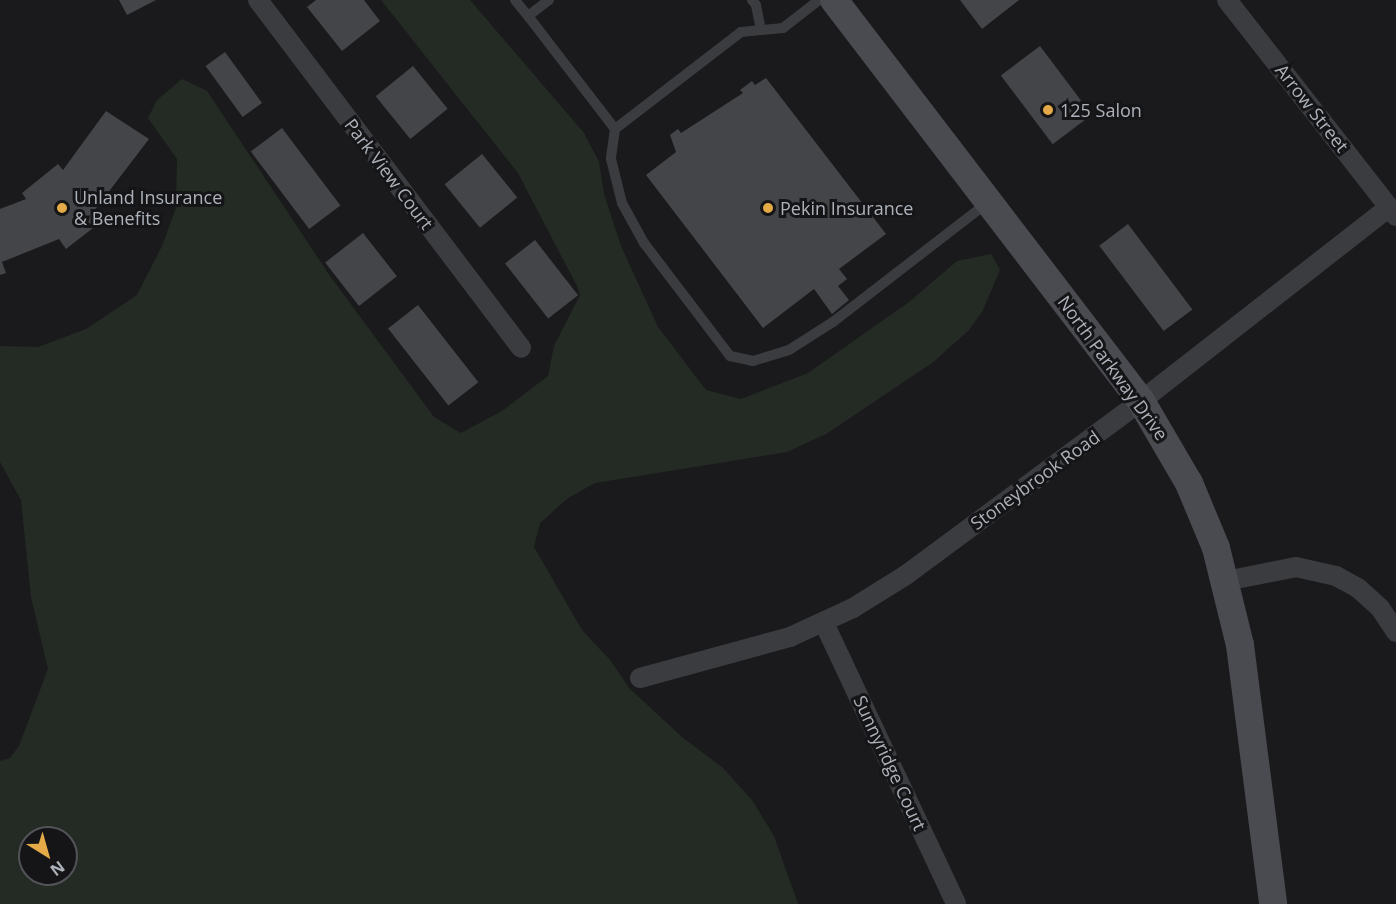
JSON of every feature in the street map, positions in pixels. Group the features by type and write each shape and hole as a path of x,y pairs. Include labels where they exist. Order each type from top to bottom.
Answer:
{"main road":[{"name":"North Parkway Drive","path":"834,0 1141,401 1189,483 1216,548 1240,645 1273,904"}],"street":[{"name":"Park View Court","path":"258,0 521,348"},
{"name":"Arrow Street","path":"1227,0 1393,212"},
{"name":"Stoneybrook Road","path":"640,678 767,644 824,623 906,575 1393,212"},
{"path":"1226,581 1296,567 1324,572 1358,588 1380,608 1396,632"},
{"name":"Sunnyridge Court","path":"824,623 956,904"}],"lane":[{"path":"515,0 615,129"},
{"path":"528,16 549,0"},
{"path":"753,0 761,30"},
{"path":"819,0 783,28 741,32 615,129 611,159 622,202 644,243 730,356 753,361 789,350 833,322 989,201"}],"shaded area":[{"path":"381,0 470,0 584,133 599,162 604,194 621,246 658,327 706,390 741,399 808,373 909,302 957,261 991,254 1000,270 982,312 969,330 932,363 826,434 787,452 595,483 568,498 540,523 534,547 582,630 610,660 630,689 683,738 722,767 752,800 774,836 798,904 0,904 0,761 10,758 19,746 48,669 31,597 21,500 0,462 0,346 38,347 86,329 137,295 162,246 176,208 177,159 148,118 157,100 182,79 207,91 330,276 434,417 461,433 502,411 548,376 554,346 580,295 518,173"}],"building":[{"path":"119,0 156,0 127,15"},
{"path":"316,0 364,0 380,21 342,51 307,7"},
{"path":"960,0 1019,0 982,29"},
{"path":"1040,46 1092,115 1053,144 1001,75"},
{"path":"225,52 262,103 243,117 206,66"},
{"path":"413,66 448,109 410,139 376,96"},
{"path":"766,78 886,234 839,269 847,279 838,286 849,300 832,314 814,289 763,328 646,175 676,152 670,135 678,129 681,133 743,93 740,90 752,81 755,85"},
{"path":"106,111 149,139 94,211 102,221 66,249 59,239 2,262 6,273 0,275 0,209 26,199 22,193 58,164 63,170"},
{"path":"282,128 340,205 309,229 251,151"},
{"path":"482,154 517,198 480,228 445,184"},
{"path":"1128,224 1192,309 1164,331 1099,246"},
{"path":"363,233 397,276 359,306 325,263"},
{"path":"535,240 578,295 548,319 505,263"},
{"path":"418,305 478,382 448,406 388,328"}],"place":[{"name":"125 Salon","path":"1048,110"},
{"name":"Unland Insurance & Benefits","path":"62,208"},
{"name":"Pekin Insurance","path":"768,208"}]}
